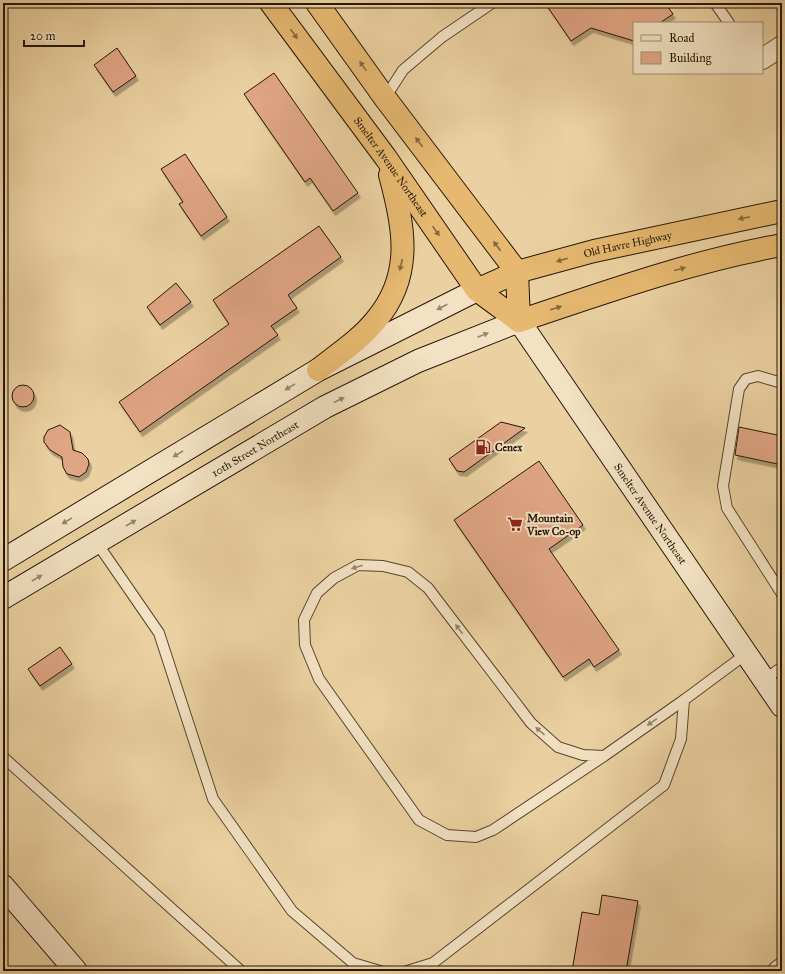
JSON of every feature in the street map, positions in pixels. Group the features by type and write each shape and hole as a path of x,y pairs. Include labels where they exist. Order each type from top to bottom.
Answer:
{"highway":[{"name":"Smelter Avenue Northeast","path":"271,3 386,158 477,290 519,321"},
{"path":"317,3 386,98 517,272 519,321 655,275 751,250 782,245"},
{"path":"318,370 361,336 377,320 390,299 397,280 402,259 404,236 401,214 386,158"},
{"name":"Old Havre Highway","path":"477,290 517,272 594,251 782,211"}],"main road":[{"path":"3,560 318,370 477,290"},
{"name":"10th Street Northeast","path":"3,598 325,407 418,361 519,321"},
{"name":"Smelter Avenue Northeast","path":"519,321 782,706"},
{"path":"3,886 76,971"}],"street":[{"path":"763,59 782,46"},
{"path":"778,971 782,968"}],"lane":[{"path":"386,98 402,70 442,37 492,3"},
{"path":"715,3 728,22"},
{"path":"782,383 758,376 746,379 739,389 722,486 727,508 782,594"},
{"path":"97,543 159,633 213,799 292,911 353,963 380,971"},
{"path":"604,756 583,755 558,747 531,723 428,588 408,572 383,566 358,565 334,578 317,593 304,620 305,645 319,679 419,820 447,836 476,837 493,830 604,756 746,654"},
{"path":"764,680 782,667"},
{"path":"407,971 433,963 664,785 681,739 684,700"},
{"path":"3,757 241,971"}],"building":[{"path":"545,3 665,3 673,14 661,22 633,22 633,41 591,28 571,41"},
{"path":"117,48 136,76 113,92 94,65"},
{"path":"274,73 358,193 333,211 310,178 305,182 244,94"},
{"path":"185,154 227,217 201,236 179,204 183,202 161,169"},
{"path":"319,226 341,257 288,295 297,308 271,326 278,335 140,432 119,402 229,324 213,300"},
{"path":"176,283 191,302 160,325 147,307"},
{"path":"23,385 31,388 34,396 31,404 23,407 15,404 12,396 15,388"},
{"path":"501,422 525,428 464,472 457,471 449,459"},
{"path":"60,425 70,432 73,450 82,453 88,459 89,464 86,472 79,477 67,474 63,467 62,457 50,450 44,442 44,437 48,430"},
{"path":"739,427 782,436 782,465 735,455"},
{"path":"539,461 583,525 549,549 619,650 594,667 589,659 563,677 454,520"},
{"path":"60,647 72,664 40,686 28,669"},
{"path":"602,895 638,901 626,971 572,971 582,912 599,915"}],"place":[{"name":"Cenex","path":"483,447"},
{"name":"Mountain View Co-op","path":"515,524"}]}
